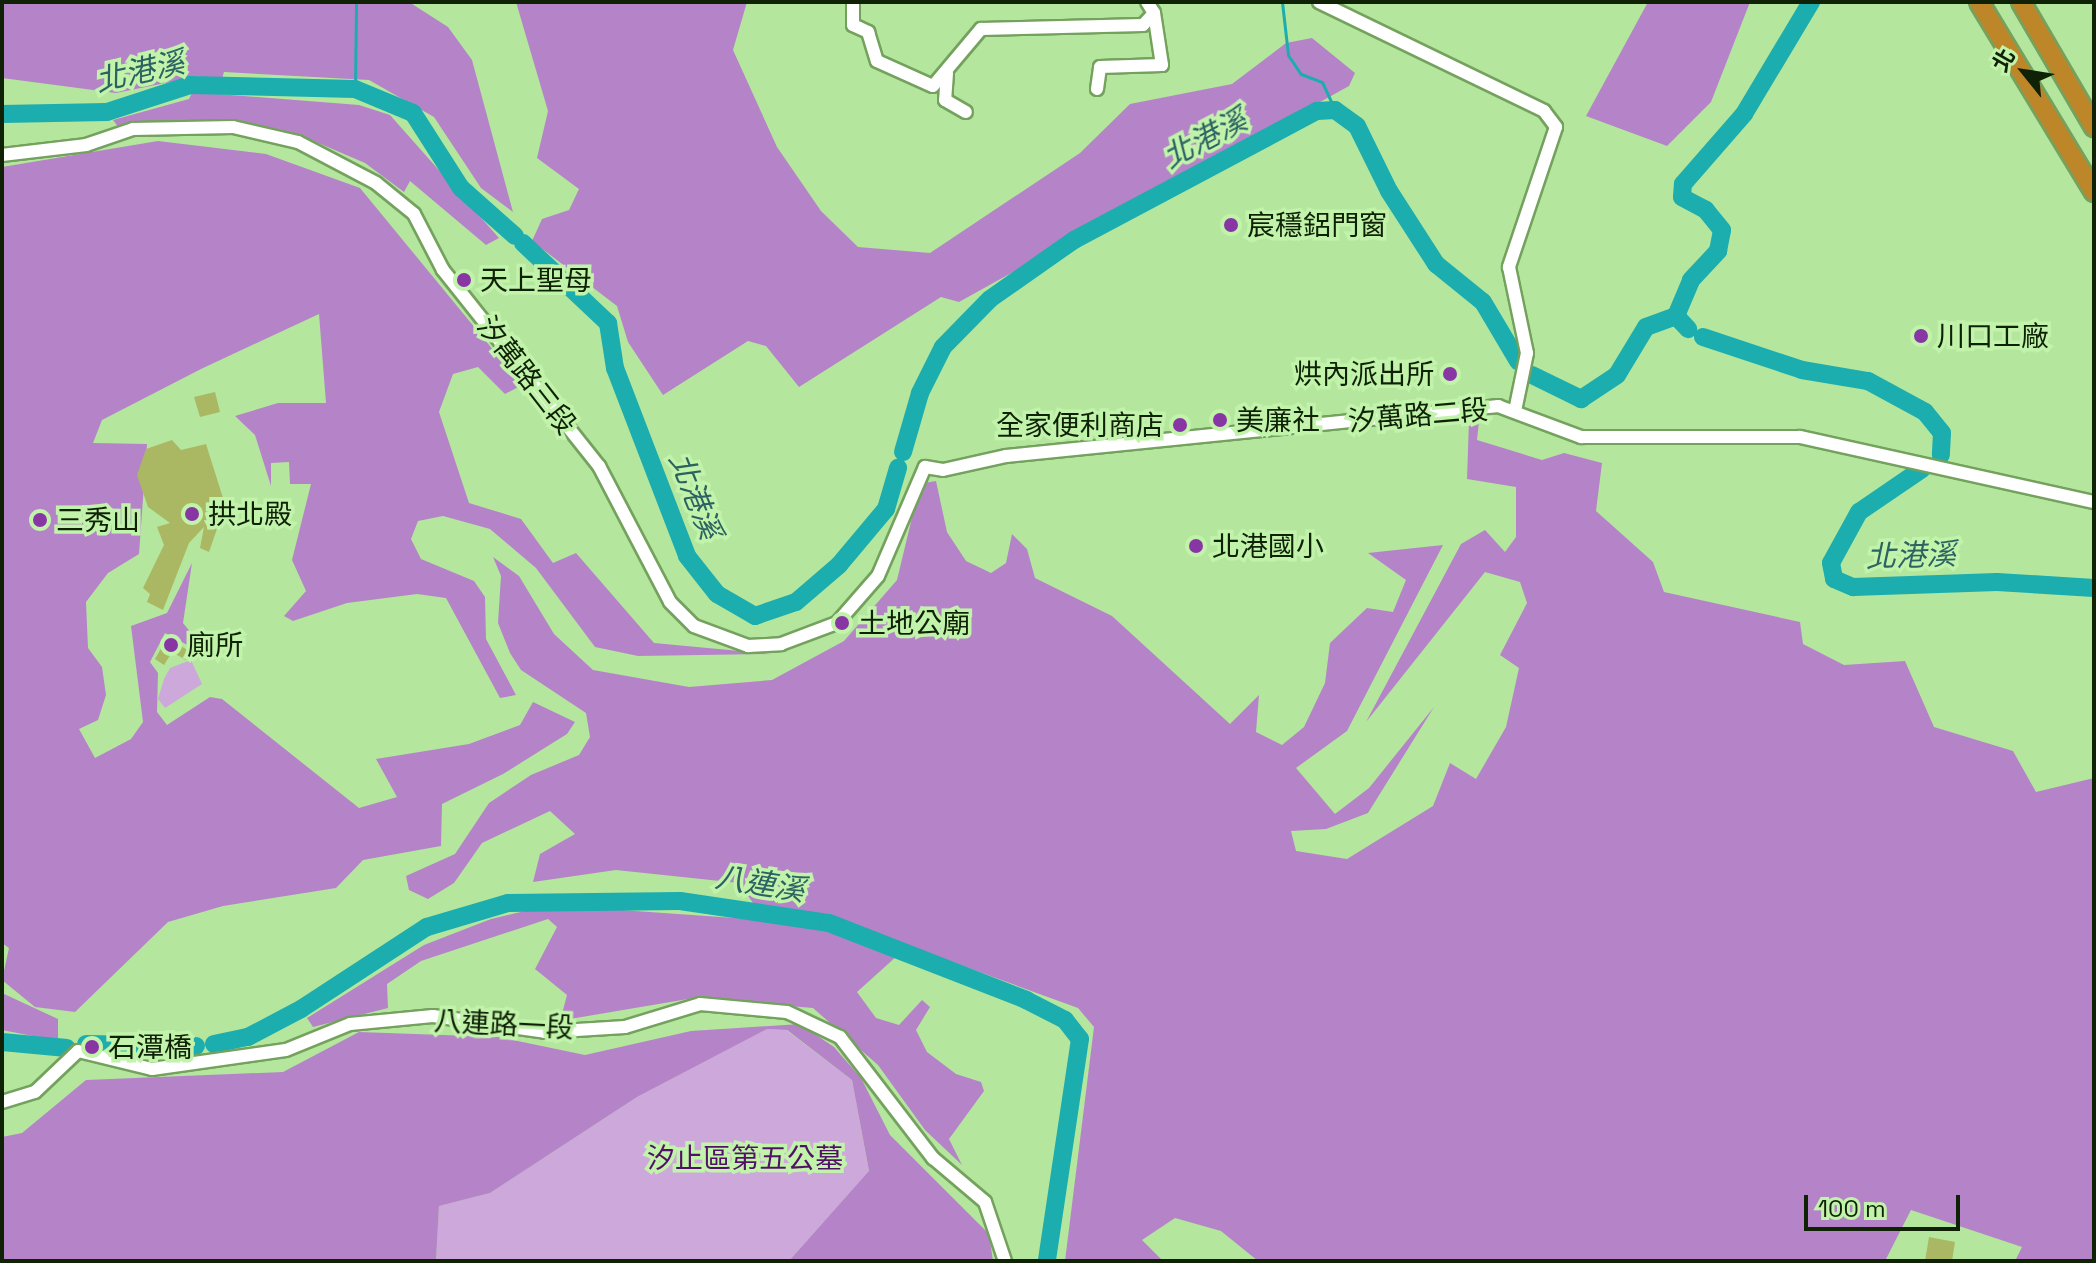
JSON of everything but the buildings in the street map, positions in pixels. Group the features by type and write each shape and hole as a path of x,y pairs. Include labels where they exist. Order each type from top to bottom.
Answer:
{"highway":[{"path":"1979,2 2094,192"},
{"path":"2021,2 2094,127"}],"street":[{"path":"853,2 853,25 868,32 877,61 933,86 981,29 1143,25 1150,8"},
{"path":"1319,2 1468,71 1544,111 1556,127 1509,267 1527,353 1515,411"},
{"path":"1097,89 1100,67 1162,65 1150,8"},
{"path":"947,73 945,100 966,112"},
{"name":"汐萬路三段","path":"2,155 86,145 133,129 233,127 298,142 376,183 414,214 443,270 599,466 670,602 694,626 734,642 781,644 837,623 878,576 925,467"},
{"name":"汐萬路二段","path":"925,467 943,470 1006,456 1498,406 1581,437 1813,439 2094,502"},
{"name":"八連路一段","path":"2,1102 35,1092 78,1051 152,1069 286,1050 350,1024 433,1016 545,1032 625,1027 700,1004 787,1012 840,1037 933,1158 985,1202 1005,1261"}],"green space":[{"path":"191,660 202,684 165,708 158,699 164,679 170,668"},
{"name":"汐止區第五公墓","path":"766,1029 786,1030 852,1080 869,1172 789,1261 436,1261 439,1206 490,1193 637,1097"}],"shaded area":[{"path":"2,2 409,2 448,27 472,60 513,212 481,188 434,117 369,80 224,72 218,94 359,105 390,115 499,238 486,245 410,181 404,192 365,163 302,136 212,120 119,128 113,120 189,99 200,76 116,93 2,78"},
{"path":"516,2 747,2 733,50 777,147 821,211 858,247 930,253 1080,153 1130,104 1232,84 1286,43 1312,38 1355,73 1349,86 959,302 941,297 799,387 766,346 748,341 663,395 628,342 617,306 532,241 542,219 569,210 579,189 537,158 548,111"},
{"path":"1648,2 1750,2 1711,102 1667,146 1586,116"},
{"path":"158,141 266,154 360,188 522,385 505,394 478,367 453,374 439,412 469,503 521,519 553,563 576,553 654,643 772,654 638,656 595,647 536,568 490,529 443,516 418,521 411,539 421,559 474,581 485,597 486,639 516,695 500,698 446,598 417,594 347,603 293,621 284,616 306,591 292,560 311,484 290,484 289,462 271,463 271,486 255,435 235,416 278,403 326,403 319,314 201,369 102,420 93,443 147,444 139,554 108,573 86,602 88,648 102,667 106,695 98,720 79,729 95,758 131,739 143,722 131,626 167,613 192,563 183,623 196,639 193,648 165,633 150,662 158,673 157,712 167,725 210,697 222,699 359,808 397,797 376,759 469,744 520,725 533,702 575,722 567,734 503,774 442,804 441,846 363,860 336,888 223,906 168,922 75,1012 35,1007 2,980 9,948 2,943 2,167"},
{"path":"1469,420 1479,421 1477,440 1542,460 1564,453 1602,463 1596,511 1653,562 1664,592 1800,622 1803,644 1844,665 1905,661 1934,727 2013,751 2036,792 2094,778 2094,1261 2015,1261 2022,1247 1911,1210 1885,1261 1258,1261 1221,1231 1175,1218 1142,1240 1163,1261 1065,1261 1094,1027 1078,1008 908,946 857,992 876,1018 899,1025 922,1000 930,1007 916,1030 927,1052 956,1074 981,1082 984,1091 949,1139 962,1165 925,1130 878,1065 813,1008 694,998 570,1019 562,1014 567,995 535,969 557,927 548,919 421,961 387,984 388,1008 313,1027 307,1018 424,945 491,919 550,905 749,919 753,903 739,883 616,870 533,882 540,854 575,834 550,811 482,843 454,883 428,899 409,890 406,876 455,854 489,803 531,775 579,755 590,737 586,713 521,670 510,653 498,623 501,576 493,557 519,576 554,634 593,670 689,687 772,680 844,641 897,580 916,501 924,483 936,481 947,532 966,561 991,573 1006,563 1012,534 1027,549 1035,578 1112,616 1230,724 1259,695 1256,732 1282,745 1304,727 1325,683 1330,643 1367,608 1393,612 1406,580 1368,553 1443,545 1347,731 1296,768 1335,814 1369,788 1434,707 1368,813 1326,829 1291,831 1296,851 1347,859 1433,806 1450,763 1476,779 1506,727 1519,668 1500,655 1527,603 1520,582 1485,572 1366,722 1461,544 1485,530 1505,552 1516,537 1516,487 1467,479"},
{"path":"2,993 58,1019 58,1041 2,1030"},
{"path":"800,1024 834,1047 861,1078 890,1135 989,1234 993,1261 789,1261 869,1171 852,1080 787,1030 767,1029 637,1097 490,1193 439,1206 436,1261 2,1261 2,1137 22,1133 86,1080 283,1072 359,1032 499,1037 585,1055 691,1031"}],"waterway":[{"path":"355,89 356,2"},
{"path":"1282,2 1288,55 1301,74 1322,82 1335,110"},
{"path":"1676,316 1691,280 1718,251 1722,230 1706,210 1682,197 1683,184 1744,114 1811,2"},
{"name":"北港溪","path":"2,114 107,112 190,85 355,89 413,113 461,188 515,236"},
{"name":"北港溪","path":"903,452 920,393 943,347 990,299 1074,240 1317,111 1335,110 1357,126 1389,191 1436,264 1483,302 1518,361"},
{"name":"北港溪","path":"523,243 608,323 615,368 687,556 717,594 755,616 796,602 839,565 886,509 898,468"},
{"name":"北港溪","path":"1532,375 1581,399 1617,375 1646,327 1676,316 1688,329"},
{"name":"北港溪","path":"1703,337 1802,370 1868,381 1925,412 1942,433 1941,455"},
{"name":"北港溪","path":"1922,469 1859,512 1831,563 1834,579 1853,587 1997,582 2094,588"},
{"name":"八連溪","path":"214,1044 248,1037 301,1009 427,927 508,903 680,901 829,923 1026,1000 1065,1020 1080,1039 1047,1261"},
{"name":"八連溪","path":"2,1042 67,1048"},
{"name":"八連溪","path":"86,1044 196,1046"}],"place":[{"name":"宸穩鋁門窗","path":"1231,225"},
{"name":"天上聖母","path":"464,280"},
{"name":"川口工廠","path":"1921,336"},
{"name":"烘內派出所","path":"1450,374"},
{"name":"美廉社","path":"1220,420"},
{"name":"全家便利商店","path":"1180,425"},
{"name":"拱北殿","path":"192,514"},
{"name":"三秀山","path":"40,520"},
{"name":"北港國小","path":"1196,546"},
{"name":"土地公廟","path":"842,623"},
{"name":"廁所","path":"171,645"},
{"name":"石潭橋","path":"92,1047"}]}
